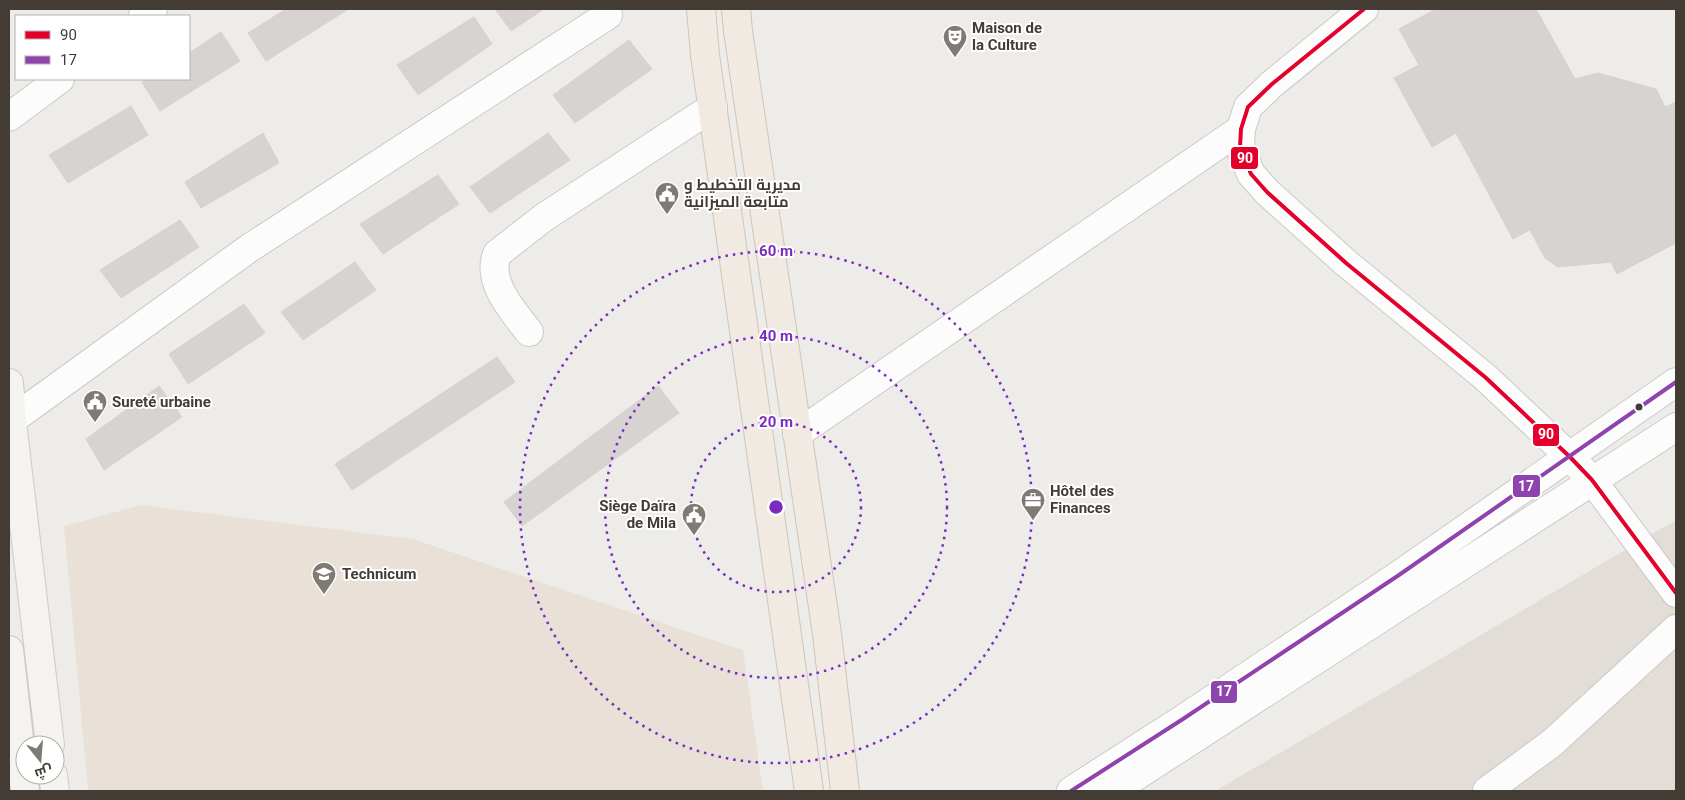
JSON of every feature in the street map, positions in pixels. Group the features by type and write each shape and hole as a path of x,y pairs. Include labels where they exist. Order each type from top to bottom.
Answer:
{"main road":[{"path":"701,9 705,55 809,791"},
{"path":"736,9 827,634 845,791"},
{"path":"9,383 10,422 49,735"},
{"path":"9,650 25,791"}],"street":[{"path":"1364,9 1272,84 1248,107 1241,128 1240,147 1251,174 1267,192 1346,263 1485,378 1570,457 1592,480 1676,593"},
{"path":"10,422 248,249 608,15"},
{"path":"9,117 59,80"},
{"path":"529,332 497,283 494,262 497,254 543,218 713,107"},
{"path":"797,434 1241,128"},
{"path":"1071,791 1391,581 1676,382"},
{"path":"1113,791 1676,427"},
{"path":"1487,791 1552,743 1676,629"}],"shaded area":[{"name":"Technicum","path":"141,505 413,539 743,650 763,791 88,791 64,526"},
{"path":"1676,520 1676,791 1215,791 1408,678"}],"building":[{"path":"286,9 347,10 266,61 248,33"},
{"path":"495,9 544,9 511,31"},
{"path":"1436,9 1536,9 1575,79 1598,73 1656,89 1665,107 1676,102 1676,243 1617,274 1611,262 1558,267 1545,258 1530,230 1513,239 1456,133 1432,147 1394,78 1419,65 1399,29"},
{"path":"474,17 492,44 418,95 397,65"},
{"path":"221,32 240,61 160,111 142,82 146,80 190,80 190,52"},
{"path":"629,40 652,69 575,123 553,95"},
{"path":"131,106 148,135 68,183 49,155"},
{"path":"263,133 279,163 201,208 185,182"},
{"path":"548,133 570,160 490,213 470,187"},
{"path":"438,175 459,204 383,254 360,224"},
{"path":"180,220 199,247 121,298 100,270"},
{"path":"355,262 376,290 303,340 281,312"},
{"path":"244,304 265,333 188,384 169,354"},
{"path":"497,357 515,382 352,490 335,464"},
{"path":"159,386 182,417 104,470 86,439"},
{"path":"658,386 679,413 522,526 504,502"}],"transit line":[{"name":"90","path":"1364,9 1272,84 1248,107 1241,129 1240,147 1251,174 1267,192 1346,263 1485,377 1570,457 1592,480 1676,593"},
{"name":"17","path":"1071,791 1399,575 1676,382"}],"place":[{"name":"Maison de la Culture","path":"955,58"},
{"name":"مديرية التخطيط و متابعة الميزانية","path":"667,215"},
{"name":"Sureté urbaine","path":"95,423"},
{"name":"Hôtel des Finances","path":"1033,521"},
{"name":"Siège Daïra de Mila","path":"694,536"},
{"name":"Technicum","path":"324,595"}]}
